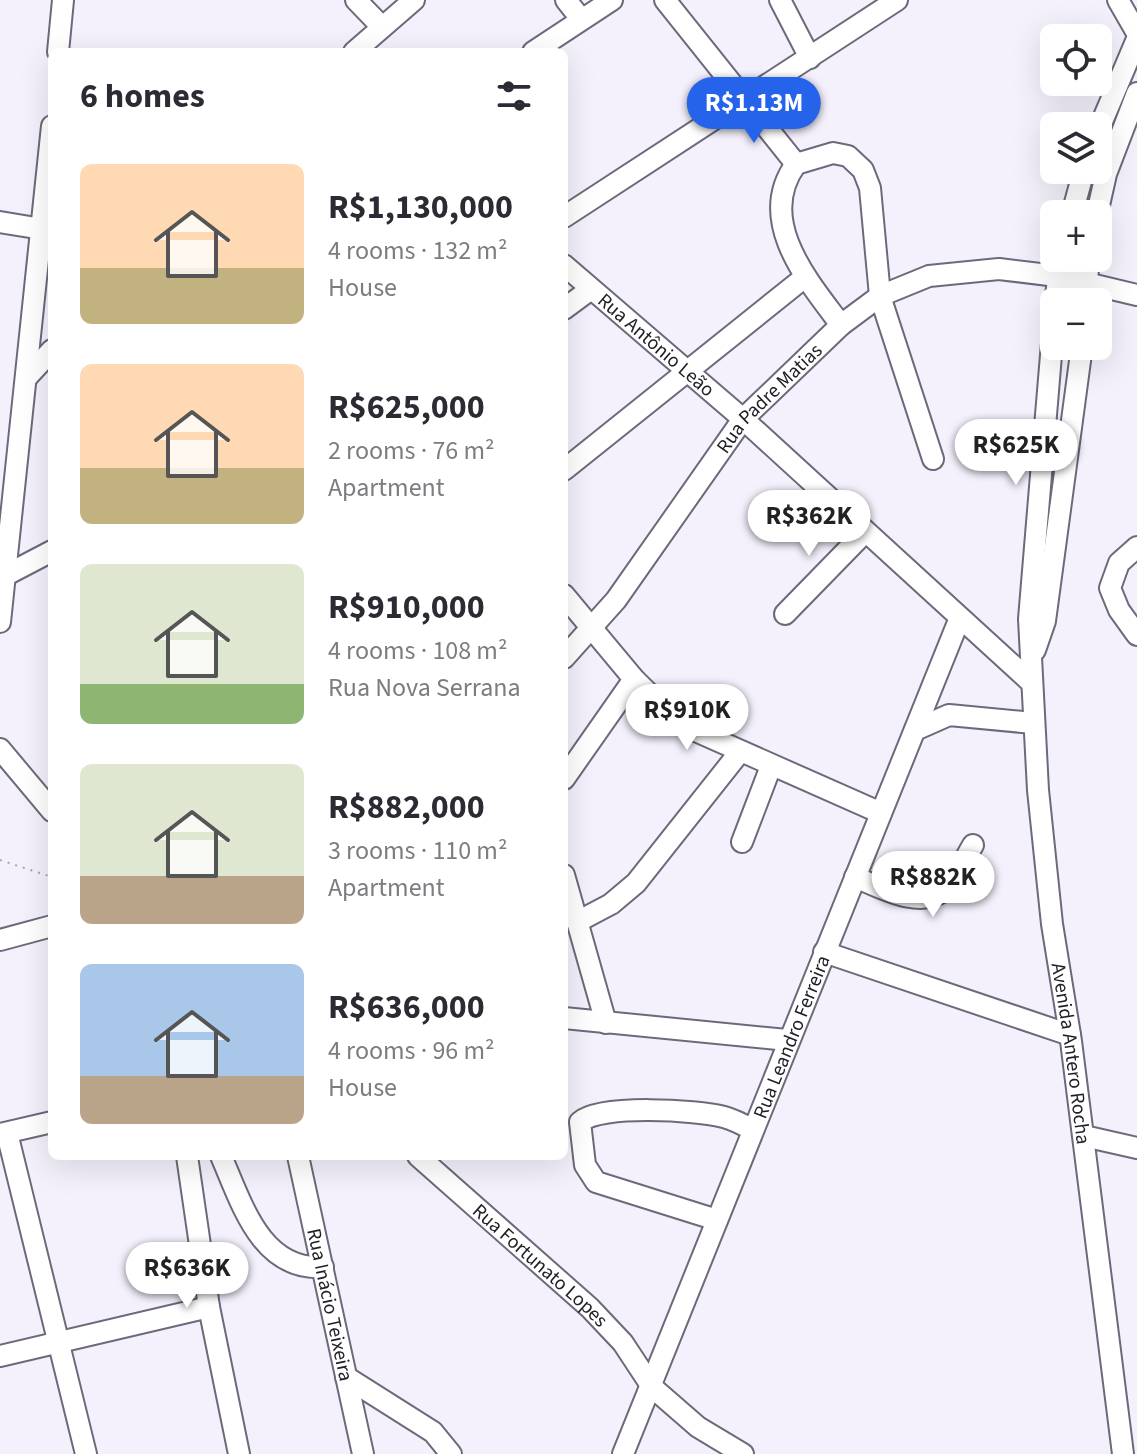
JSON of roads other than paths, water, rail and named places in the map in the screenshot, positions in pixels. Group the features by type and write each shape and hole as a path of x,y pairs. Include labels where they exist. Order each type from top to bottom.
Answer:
{"street":[{"path":"58,48 63,0"},
{"path":"356,0 382,27"},
{"path":"358,48 414,0"},
{"path":"566,0 581,19"},
{"path":"539,48 612,0"},
{"path":"665,0 796,164"},
{"path":"780,0 810,58"},
{"path":"568,214 897,0"},
{"path":"1106,112 1137,36 1118,0"},
{"path":"1100,200 1106,174 1137,93"},
{"path":"841,325 805,277 786,240 781,217 782,194 796,164 833,153 848,156 863,170 870,188 880,296 933,459"},
{"path":"0,622 48,212"},
{"path":"0,222 47,233"},
{"name":"Rua Padre Matias","path":"568,654 592,629 661,538 743,419 841,325 880,296 929,276 1040,268"},
{"name":"Rua Antônio Leão","path":"568,269 743,419 959,620 1032,683"},
{"name":"Rua Padre Matias","path":"1064,272 1079,288"},
{"path":"568,467 805,277"},
{"path":"568,306 591,289"},
{"name":"Rua Padre Matias","path":"1112,295 1137,295"},
{"path":"28,376 48,354"},
{"name":"Avenida Antero Rocha","path":"1051,360 1029,619 1033,653 1033,723 1052,924 1084,1136 1123,1454"},
{"name":"Avenida Antero Rocha","path":"1033,653 1045,621 1080,360"},
{"path":"785,614 864,533"},
{"path":"1137,547 1119,563 1110,588 1119,610 1137,635"},
{"path":"8,574 48,553"},
{"path":"568,600 634,679 680,724 739,753 881,813"},
{"name":"Rua Leandro Ferreira","path":"623,1454 787,1040 959,620"},
{"path":"568,773 634,679"},
{"path":"915,730 949,715 1033,723"},
{"path":"0,749 48,806"},
{"path":"577,922 611,904 636,883 739,753"},
{"path":"742,842 771,766"},
{"path":"855,877 901,895 936,896 948,887 973,845"},
{"path":"568,889 606,1023"},
{"path":"0,940 48,927"},
{"path":"824,952 1070,1035"},
{"path":"568,1018 755,1034 787,1040"},
{"path":"717,1220 596,1182 585,1165 580,1122 589,1115 636,1111 720,1116 753,1130"},
{"path":"48,1123 4,1134 60,1342 86,1454"},
{"path":"1084,1136 1137,1148"},
{"path":"188,1160 209,1307 239,1454"},
{"path":"223,1160 262,1241 279,1258 303,1268 323,1267"},
{"name":"Rua Inácio Teixeira","path":"299,1160 363,1454"},
{"name":"Rua Fortunato Lopes","path":"423,1160 590,1308 623,1343 652,1387 698,1427 743,1454"},
{"path":"0,1356 209,1307"},
{"path":"346,1377 433,1432 451,1454"}]}
